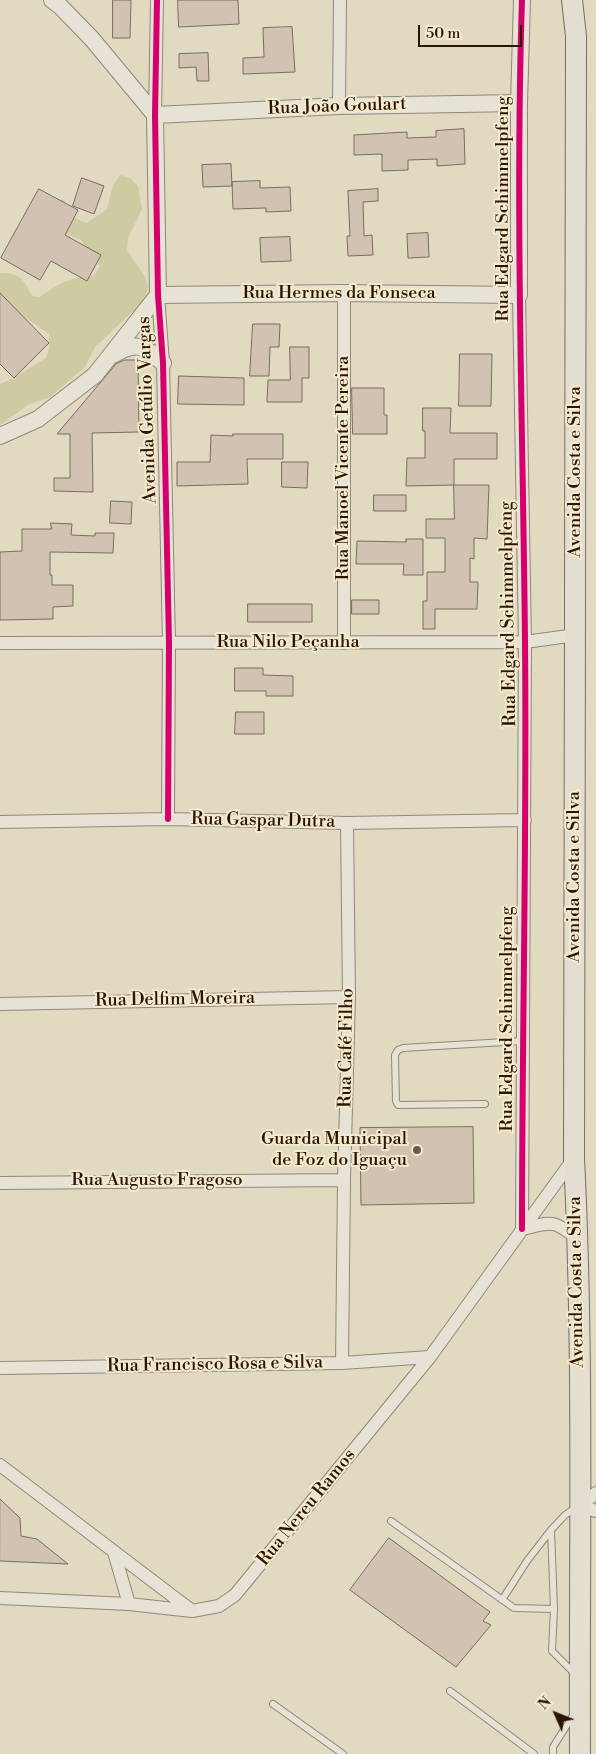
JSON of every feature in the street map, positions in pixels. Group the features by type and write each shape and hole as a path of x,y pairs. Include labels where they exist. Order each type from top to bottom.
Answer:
{"main road":[{"name":"Avenida Costa e Silva","path":"572,0 576,36 574,1158 591,1503 580,1680 580,1754"}],"street":[{"path":"52,0 92,39 155,115"},
{"name":"Avenida Getúlio Vargas","path":"157,0 155,115 158,295 163,364 168,643 168,819"},
{"path":"339,106 340,0"},
{"name":"Rua Edgard Schimmelpfeng","path":"522,0 519,103 519,295 525,642 522,1228"},
{"name":"Rua João Goulart","path":"155,115 339,106 519,103"},
{"name":"Rua Hermes da Fonseca","path":"158,295 344,293 519,295"},
{"name":"Rua Manoel Vicente Pereira","path":"344,293 344,643"},
{"path":"0,436 38,419 95,375 158,295"},
{"path":"111,356 127,346 142,347 163,364"},
{"name":"Rua Nilo Peçanha","path":"0,643 525,642 576,635"},
{"name":"Rua Gaspar Dutra","path":"0,822 168,819 347,823 525,820"},
{"name":"Rua Café Filho","path":"342,1363 349,997 347,823"},
{"name":"Rua Delfim Moreira","path":"0,1004 349,997"},
{"name":"Rua Nereu Ramos","path":"0,1598 129,1604 192,1610 219,1606 236,1595 430,1357 574,1158"},
{"name":"Rua Augusto Fragoso","path":"0,1182 344,1180"},
{"path":"522,1228 548,1223 559,1224 578,1239"},
{"name":"Rua Francisco Rosa e Silva","path":"0,1368 342,1363 430,1357"},
{"path":"0,1465 192,1610"},
{"path":"114,1552 129,1604"}],"lane":[{"path":"485,1104 401,1107 396,1100 395,1055 403,1048 522,1041"},
{"path":"502,1600 526,1561 564,1515 591,1503"},
{"path":"391,1521 514,1608 554,1609"},
{"path":"551,1530 554,1609 552,1651 580,1680"},
{"path":"450,1691 526,1751 534,1754"},
{"path":"273,1704 343,1754"},
{"path":"553,1754 553,1747 580,1706"}],"shaded area":[{"path":"120,175 130,178 138,186 142,209 128,238 127,250 146,278 148,289 144,301 95,347 85,367 50,397 28,405 0,425 0,384 12,379 46,358 49,349 49,334 0,300 0,273 17,276 23,281 32,296 39,297 71,279 93,276 100,267 81,240 49,227 53,198 64,200 72,215 87,223 107,209 113,185"}],"building":[{"path":"113,0 131,0 130,38 113,38"},
{"path":"178,0 238,0 239,24 179,27"},
{"path":"292,27 295,72 243,74 243,58 264,57 263,28"},
{"path":"208,53 209,81 197,81 196,67 179,68 179,54"},
{"path":"464,129 465,164 437,166 437,159 408,160 408,170 382,171 382,154 354,155 354,135 407,132 407,138 436,137 436,131"},
{"path":"231,164 232,186 203,187 202,165"},
{"path":"82,178 104,186 94,214 73,206"},
{"path":"260,181 260,188 290,187 291,211 266,212 266,208 233,209 232,182"},
{"path":"39,189 78,210 65,235 101,255 87,281 51,261 40,280 1,258"},
{"path":"378,189 378,201 363,202 364,236 372,235 373,255 348,256 347,236 350,236 348,191"},
{"path":"428,233 429,257 408,258 407,234"},
{"path":"290,237 291,261 261,262 260,238"},
{"path":"0,293 49,343 14,378 0,364"},
{"path":"253,324 280,324 279,347 270,347 269,376 250,376"},
{"path":"290,347 309,347 309,378 302,378 302,402 267,402 268,380 290,380"},
{"path":"460,354 492,354 491,406 459,406"},
{"path":"125,360 138,360 139,432 92,433 93,492 54,491 54,478 70,478 70,434 57,434 116,364"},
{"path":"179,376 244,378 244,405 178,404"},
{"path":"352,388 384,388 384,415 387,415 387,434 353,434"},
{"path":"423,408 451,408 450,433 497,433 497,459 454,459 454,485 406,486 407,458 425,458"},
{"path":"233,434 283,434 283,459 247,459 248,484 177,486 177,462 210,462 211,435 233,436"},
{"path":"282,462 308,462 307,488 282,487"},
{"path":"454,485 489,485 487,539 474,538 474,559 470,558 470,582 478,582 477,609 435,609 435,629 423,629 423,601 427,601 427,572 445,572 445,538 426,538 426,519 454,519"},
{"path":"374,495 406,495 406,511 374,511"},
{"path":"111,501 132,502 131,524 110,523"},
{"path":"51,523 72,524 71,535 95,536 95,533 114,533 113,553 50,552 52,585 73,585 73,606 53,607 53,619 0,620 0,552 22,551 22,529 51,529"},
{"path":"406,539 423,539 423,575 403,575 404,564 356,564 357,541 406,542"},
{"path":"352,600 379,600 379,614 352,614"},
{"path":"248,604 312,604 312,622 248,622"},
{"path":"235,668 263,668 263,675 293,676 293,696 266,696 266,691 235,691"},
{"path":"236,712 264,712 264,734 235,734"},
{"path":"473,1127 474,1203 361,1205 360,1128"},
{"path":"0,1499 20,1518 21,1536 37,1539 68,1564 0,1561"},
{"path":"389,1538 490,1612 483,1621 491,1625 456,1667 350,1590"}],"cycle path":[{"path":"157,0 155,115 158,295 163,363 169,643 168,819"},
{"path":"522,0 519,160 525,715 522,1229"}],"place":[{"name":"Guarda Municipal de Foz do Iguaçu","path":"417,1150"}]}
